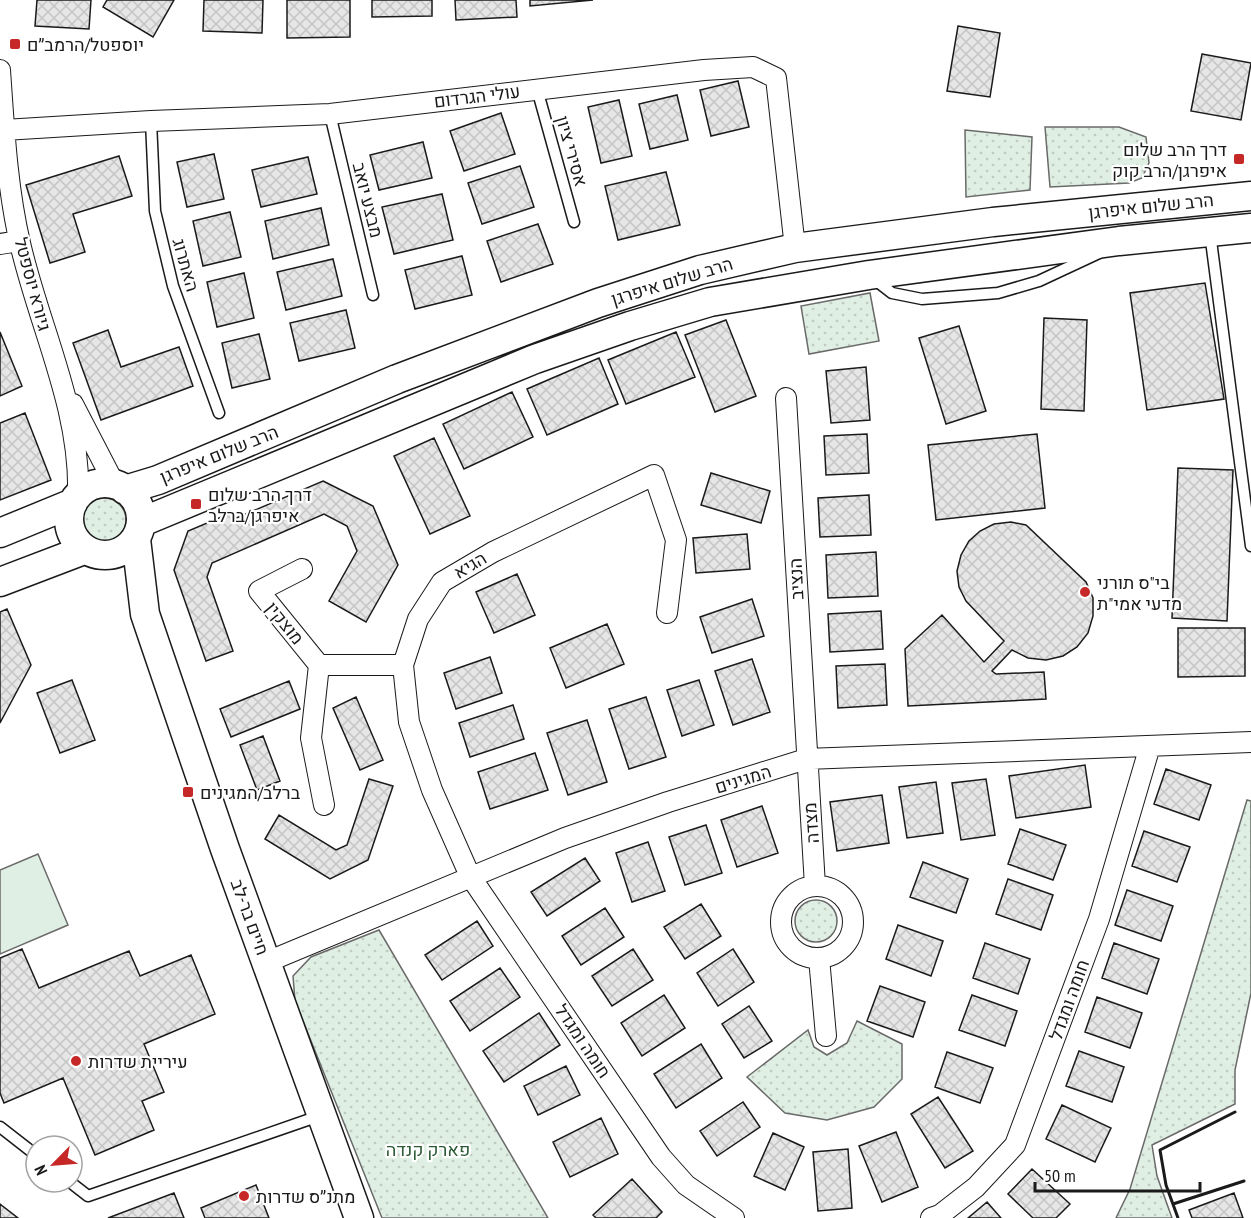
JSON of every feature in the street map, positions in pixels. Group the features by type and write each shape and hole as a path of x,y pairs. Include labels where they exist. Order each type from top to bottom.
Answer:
{"main road":[{"name":"הרב שלום איפרגן","path":"120,487 158,480 397,379 598,303 700,270 795,248 993,222 1251,196"},
{"name":"הרב שלום איפרגן","path":"139,530 493,376 630,326 710,302 868,275 1119,241 1251,228"},
{"path":"0,533 75,500 94,485 120,487 137,503 139,530 127,548 117,553 91,552 0,582"},
{"path":"75,500 69,519 71,530 91,552"},
{"name":"חיים בר-לב","path":"139,530 145,614 359,1218"},
{"name":"חיים בר-לב","path":"91,552 145,614"}],"street":[{"name":"עולי הגרדום","path":"4,130 330,114 537,89 753,67 776,78 795,248"},
{"name":"גיורא יוספטל","path":"0,70 10,243 40,318 64,388 78,461 75,500"},
{"name":"גיורא יוספטל","path":"64,388 120,487"},
{"name":"הנציב","path":"786,398 806,759"},
{"name":"הגיא","path":"470,876 432,790 409,723 403,665 418,619 442,582 493,552 654,475 676,540 667,613"},
{"name":"מוצקין","path":"302,569 259,591 319,665"},
{"path":"324,805 311,738 319,665 403,665"},
{"name":"המגינים","path":"267,962 470,876 647,809 806,759 1251,742"},
{"name":"חומה ומגדל","path":"931,1218 976,1187 1015,1145 1099,919 1150,746"},
{"name":"מצדה","path":"806,759 815,886"},
{"name":"חומה ומגדל","path":"470,876 661,1157 686,1185 734,1218"},
{"path":"815,886 826,887 844,900 852,920 847,941 830,955 819,958 798,953 783,935 781,924 782,913 794,894 815,886"},
{"path":"819,958 826,1036"}],"lane":[{"name":"אסירי ציון","path":"537,89 574,222"},
{"name":"מבצע יואב","path":"330,114 374,295"},
{"name":"האתרוג","path":"151,121 154,211 173,286 219,413"},
{"path":"1210,232 1251,546"},
{"path":"84,1193 88,1196 322,1115"},
{"path":"0,1127 24,1146"}],"green space":[{"path":"1045,127 1119,127 1146,137 1149,163 1142,178 1129,183 1050,187"},
{"path":"965,130 1032,137 1030,190 966,197"},
{"path":"870,293 879,341 809,354 801,306"},
{"path":"104,498 113,499 120,504 125,511 125,529 120,536 113,541 104,542 95,541 88,536 83,529 82,520 83,511 88,504 95,499"},
{"path":"1247,800 1251,801 1251,993 1235,1070 1235,1104 1152,1145 1157,1176 1172,1218 1116,1218 1130,1189"},
{"path":"38,854 68,925 0,954 0,870"},
{"path":"816,900 831,906 837,921 831,936 816,942 801,936 795,921 801,906"},
{"name":"פארק קנדה","path":"379,930 548,1218 382,1218 295,1001 293,976 311,957"},
{"path":"857,1021 902,1044 902,1079 874,1107 827,1120 785,1113 747,1077 808,1030 814,1047 827,1055 847,1043"}],"building":[{"path":"37,0 91,0 89,29 35,26"},
{"path":"107,0 174,0 153,37 103,7"},
{"path":"204,0 263,0 262,33 203,31"},
{"path":"287,0 350,0 350,37 287,38"},
{"path":"372,0 432,0 432,16 372,17"},
{"path":"455,0 516,0 517,17 456,20"},
{"path":"530,0 593,0 530,6"},
{"path":"958,26 1000,33 990,97 947,91"},
{"path":"1202,54 1251,63 1241,120 1191,111"},
{"path":"738,81 749,127 711,136 700,90"},
{"path":"677,95 688,140 650,149 639,104"},
{"path":"619,100 632,156 601,163 588,107"},
{"path":"501,113 515,154 464,171 450,131"},
{"path":"423,142 432,178 379,190 370,155"},
{"path":"214,154 224,199 187,207 177,162"},
{"path":"119,156 132,196 73,214 85,252 50,263 26,185"},
{"path":"308,157 317,194 261,207 252,170"},
{"path":"520,166 534,207 482,224 468,183"},
{"path":"666,172 680,225 618,240 605,186"},
{"path":"442,194 453,240 394,254 382,207"},
{"path":"321,208 329,245 273,259 265,221"},
{"path":"230,212 241,257 203,266 193,221"},
{"path":"538,224 553,264 501,282 487,241"},
{"path":"462,256 472,295 415,309 405,270"},
{"path":"333,259 342,296 286,310 277,272"},
{"path":"244,273 254,318 217,327 207,282"},
{"path":"1205,283 1224,399 1147,410 1130,293"},
{"path":"346,310 355,348 299,361 290,323"},
{"path":"1044,318 1087,320 1084,411 1041,409"},
{"path":"726,320 756,396 715,412 685,335"},
{"path":"959,326 986,411 946,424 919,338"},
{"path":"108,330 121,367 179,347 193,386 101,420 73,343"},
{"path":"0,332 22,386 0,396"},
{"path":"676,332 695,377 626,404 608,360"},
{"path":"259,334 270,379 232,388 222,343"},
{"path":"599,358 618,404 547,435 527,389"},
{"path":"866,367 870,420 831,423 826,371"},
{"path":"512,392 533,437 464,469 443,424"},
{"path":"25,413 51,480 0,500 0,423"},
{"path":"867,434 869,473 826,475 824,436"},
{"path":"1037,434 1045,508 936,520 928,445"},
{"path":"434,438 470,516 430,534 394,456"},
{"path":"1178,468 1233,470 1227,621 1172,618"},
{"path":"711,473 770,491 761,523 701,505"},
{"path":"323,481 373,506 398,565 366,622 329,601 357,551 347,526 324,514 212,563 207,577 233,651 206,661 174,570 188,531 231,513 234,519"},
{"path":"869,495 871,535 820,537 818,498"},
{"path":"1011,522 1026,525 1086,582 1093,598 1093,616 1088,633 1077,647 1063,656 1046,660 1028,658 1012,650 992,671 996,674 1044,672 1046,699 908,706 905,649 942,615 984,662 1004,641 966,601 959,587 957,571 961,555 969,541 980,531 994,524"},
{"path":"747,534 750,569 696,573 693,538"},
{"path":"876,552 878,596 828,598 826,555"},
{"path":"517,574 535,615 494,633 476,592"},
{"path":"752,599 764,636 712,653 700,617"},
{"path":"7,609 31,665 0,723 0,612"},
{"path":"881,611 883,649 830,652 828,614"},
{"path":"607,624 624,664 566,688 550,648"},
{"path":"1178,628 1245,628 1245,676 1178,677"},
{"path":"490,657 502,693 456,709 444,673"},
{"path":"752,659 770,712 733,725 715,671"},
{"path":"885,664 887,705 838,708 836,666"},
{"path":"72,680 95,740 60,753 37,693"},
{"path":"699,680 714,725 682,736 667,690"},
{"path":"289,681 300,709 231,737 220,709"},
{"path":"356,697 383,760 360,770 333,708"},
{"path":"646,697 666,757 629,769 609,709"},
{"path":"513,705 524,739 470,757 459,723"},
{"path":"587,720 607,782 568,795 547,733"},
{"path":"263,736 280,781 257,790 240,745"},
{"path":"535,753 548,790 490,809 478,772"},
{"path":"1085,765 1091,807 1016,818 1009,776"},
{"path":"1166,769 1211,785 1199,820 1154,804"},
{"path":"369,779 393,786 368,860 330,879 265,839 279,815 336,850 347,845"},
{"path":"986,779 995,835 961,840 952,783"},
{"path":"936,782 943,833 907,838 899,787"},
{"path":"882,795 889,843 837,851 830,802"},
{"path":"762,806 778,853 737,867 721,820"},
{"path":"706,825 722,873 685,885 669,837"},
{"path":"1020,829 1066,845 1053,880 1008,864"},
{"path":"1144,831 1190,847 1177,882 1132,866"},
{"path":"648,842 665,891 632,902 616,853"},
{"path":"585,858 600,881 547,916 531,892"},
{"path":"923,862 968,879 956,913 910,897"},
{"path":"1008,879 1053,895 1041,930 996,914"},
{"path":"1127,890 1173,906 1161,941 1115,925"},
{"path":"701,904 721,936 685,959 664,927"},
{"path":"605,908 624,937 581,965 562,936"},
{"path":"477,921 493,946 442,980 425,955"},
{"path":"898,925 943,941 931,976 886,959"},
{"path":"985,943 1030,959 1018,994 973,978"},
{"path":"1114,943 1159,959 1147,994 1102,978"},
{"name":"עיריית שדרות","path":"22,949 39,988 129,951 140,976 191,955 215,1014 144,1044 164,1092 142,1101 154,1130 95,1155 63,1078 4,1103 0,1093 0,958"},
{"path":"633,949 653,980 612,1006 592,976"},
{"path":"733,949 754,982 718,1006 697,973"},
{"path":"500,968 520,997 470,1031 450,1001"},
{"path":"880,986 925,1002 913,1037 867,1021"},
{"path":"664,995 685,1028 642,1056 621,1023"},
{"path":"972,995 1017,1011 1005,1046 959,1030"},
{"path":"1097,997 1142,1013 1130,1048 1085,1032"},
{"path":"749,1006 772,1041 744,1058 722,1024"},
{"path":"539,1013 560,1045 504,1082 483,1051"},
{"path":"701,1044 722,1078 676,1108 654,1074"},
{"path":"1079,1051 1124,1067 1112,1102 1066,1086"},
{"path":"947,1052 993,1068 980,1103 935,1087"},
{"path":"566,1066 580,1095 538,1115 524,1086"},
{"path":"938,1097 973,1151 945,1168 911,1114"},
{"path":"743,1102 760,1127 717,1156 700,1131"},
{"path":"1062,1105 1111,1128 1095,1162 1046,1139"},
{"path":"601,1118 618,1154 570,1177 553,1142"},
{"path":"896,1132 918,1187 882,1202 859,1146"},
{"path":"773,1133 804,1147 785,1190 754,1176"},
{"path":"848,1149 852,1208 818,1211 813,1152"},
{"path":"1032,1169 1070,1204 1056,1218 1033,1218 1008,1194"},
{"path":"632,1179 662,1212 656,1218 596,1218 593,1215"},
{"name":"מתנ״ס שדרות","path":"256,1185 269,1218 205,1218 201,1208"},
{"path":"174,1193 184,1218 108,1218"},
{"path":"1234,1193 1243,1218 1192,1218 1189,1210"},
{"path":"987,1202 1001,1218 968,1218"},
{"path":"0,1204 18,1218 0,1218"}],"wall":[{"path":"1178,1218 1166,1185 1160,1150 1235,1112"},
{"path":"1173,1204 1244,1181"}],"place":[{"name":"יוספטל/הרמב״ם","path":"15,44"},
{"name":"דרך הרב שלום איפרגן/הרב קוק","path":"1239,159"},
{"name":"דרך הרב שלום איפרגן/ברלב","path":"196,504"},
{"name":"בי\"ס תורני מדעי אמי\"ת","path":"1085,592"},
{"name":"ברלב/המגינים","path":"188,792"},
{"name":"עיריית שדרות","path":"76,1061"},
{"name":"מתנ״ס שדרות","path":"244,1196"}]}
